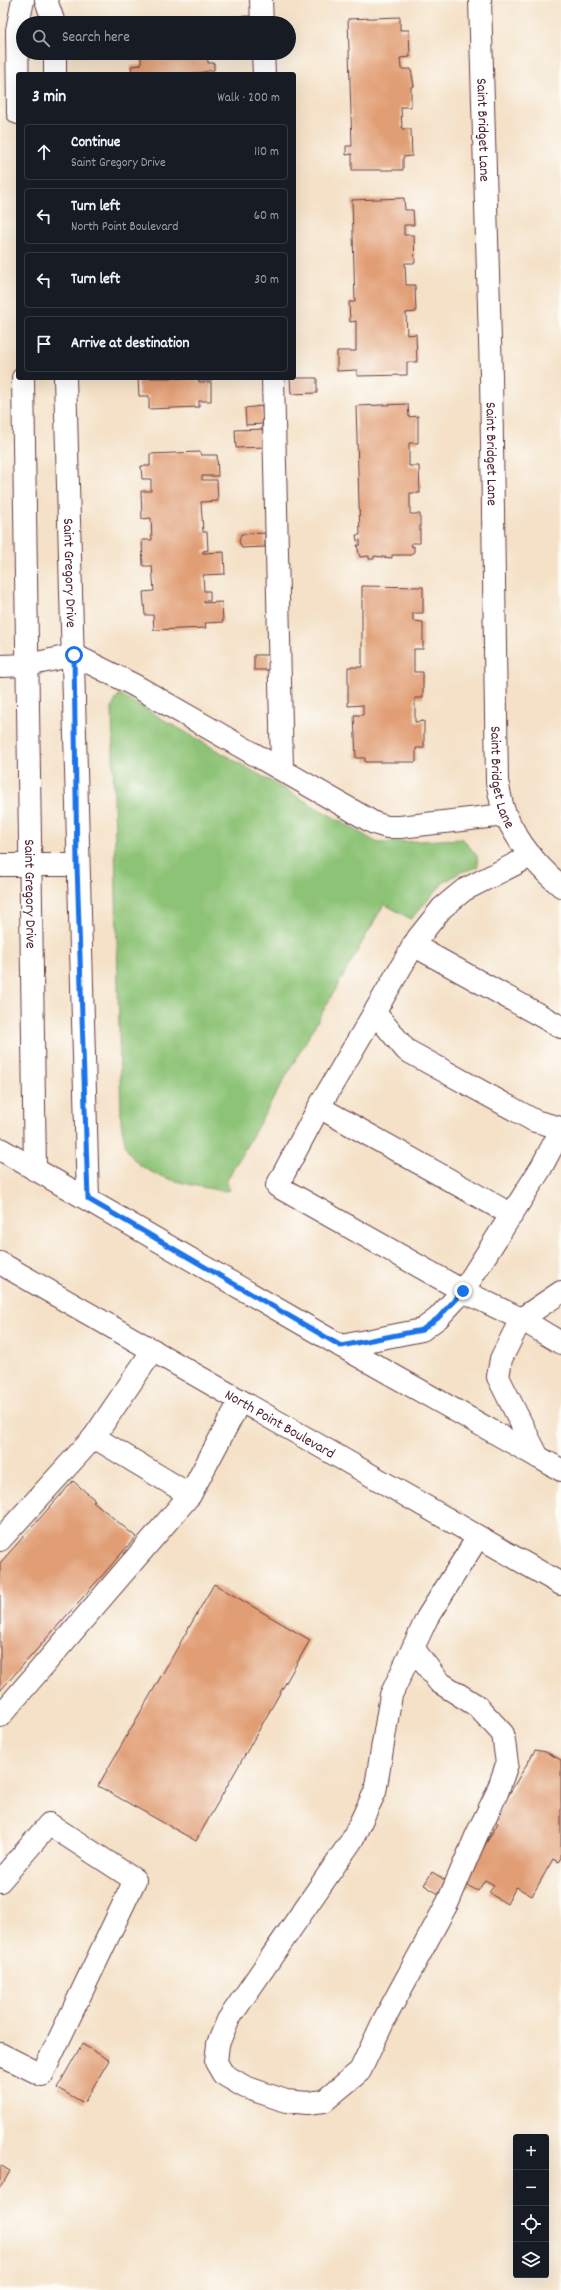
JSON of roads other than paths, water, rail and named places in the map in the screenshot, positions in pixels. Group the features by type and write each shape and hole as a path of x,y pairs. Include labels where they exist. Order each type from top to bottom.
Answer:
{"street":[{"path":"19,16 23,0"},
{"path":"46,0 52,16"},
{"path":"261,0 262,16"},
{"name":"Saint Bridget Lane","path":"480,0 491,375 497,782 505,814 519,839 531,856 561,886"},
{"path":"17,60 17,72"},
{"path":"55,60 55,72"},
{"path":"263,60 264,72"},
{"name":"Saint Gregory Drive","path":"23,380 35,1170"},
{"name":"Saint Gregory Drive","path":"65,380 74,655 77,865 88,1199"},
{"path":"273,380 282,769"},
{"path":"0,666 28,665 74,655 134,685 282,769 352,811 374,823 387,827 505,814"},
{"path":"531,856 464,890 442,908 413,946 319,1107 278,1186 463,1291 521,1319 561,1343"},
{"path":"0,865 77,865"},
{"path":"413,946 561,1027"},
{"path":"341,1346 422,1330 438,1318 463,1291 541,1168 561,1129 535,1121 406,1050 375,1013"},
{"path":"319,1107 512,1215"},
{"path":"0,1149 341,1346 561,1470"},
{"name":"North Point Boulevard","path":"0,1263 561,1584"},
{"path":"538,1457 498,1377 501,1359 521,1319 561,1292"},
{"path":"0,1540 94,1437 153,1350"},
{"path":"0,1716 190,1495 240,1401"},
{"path":"94,1437 190,1495"},
{"path":"413,1648 439,1682 477,1706 503,1734 507,1764 497,1793 477,1834 448,1902 384,2020 360,2071 324,2101 307,2103 286,2101 245,2087 223,2074 216,2062 218,2044 228,2020 352,1840 366,1815 375,1792 391,1695 427,1618 478,1537"},
{"path":"0,1881 49,1824 135,1880 42,2075 0,2054"}]}
